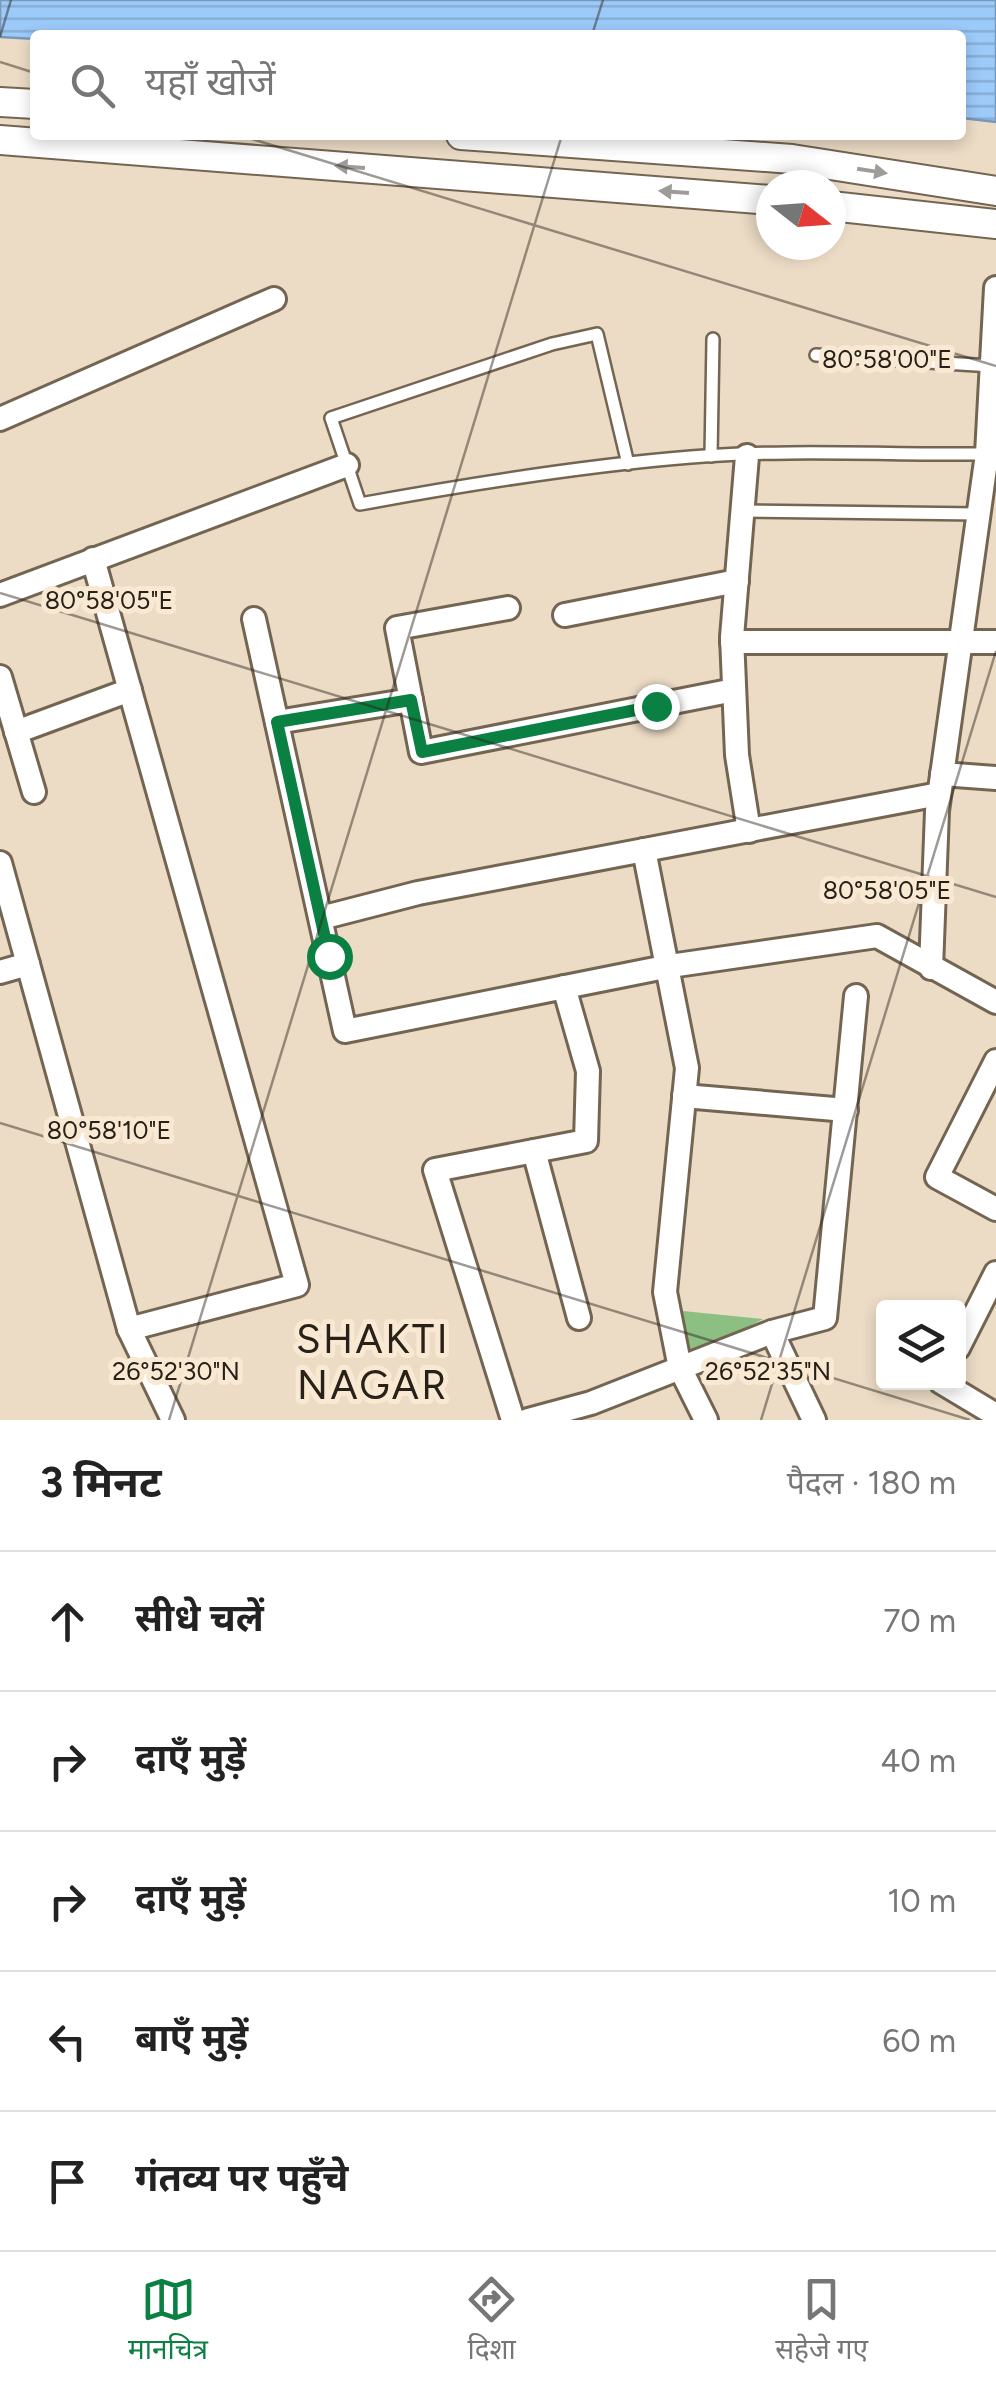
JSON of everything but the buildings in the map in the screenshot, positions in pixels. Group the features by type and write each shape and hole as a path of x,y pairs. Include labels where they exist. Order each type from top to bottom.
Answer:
{"street":[{"path":"0,102 30,104"},
{"path":"0,140 756,199"},
{"path":"530,140 792,159 996,191"},
{"path":"846,208 996,224"},
{"path":"931,968 940,784 978,514 992,455 996,288"},
{"path":"0,419 274,299"},
{"path":"747,456 732,642 737,755 749,830"},
{"path":"0,595 347,465"},
{"path":"93,559 297,1285 129,1329"},
{"path":"566,616 737,581"},
{"path":"508,608 397,628 422,752 734,690"},
{"path":"254,620 345,1031 670,966 877,936 996,1002"},
{"path":"732,642 996,642"},
{"path":"0,677 34,792"},
{"path":"16,732 130,690"},
{"path":"277,722 411,700"},
{"path":"321,918 418,893 749,830 940,784 996,778"},
{"path":"644,850 670,966 687,1068 665,1292 680,1368 706,1420"},
{"path":"0,863 129,1329 174,1420"},
{"path":"0,972 28,964"},
{"path":"564,987 588,1071 586,1141 436,1170 528,1420 592,1403 772,1332 825,1318 856,996"},
{"path":"996,1061 938,1177 996,1208"},
{"path":"684,1096 846,1110"},
{"path":"534,1151 579,1318"},
{"path":"966,1332 996,1272"},
{"path":"772,1332 814,1420"},
{"path":"954,1390 996,1416"}],"lane":[{"path":"628,464 597,334 552,344 331,418 360,504 510,476 711,456 992,455"},
{"path":"711,456 713,339"},
{"path":"816,354 992,366"},
{"path":"742,511 978,514"}],"green space":[{"path":"673,1310 763,1319 688,1359"}],"water":[{"path":"0,0 996,0 996,122 966,119 966,30 30,30 30,39 0,37"}],"district":[{"name":"SHAKTI NAGAR","path":"373,1362"}],"route":[{"path":"329,956 277,722 411,700 422,752 656,706"}]}
